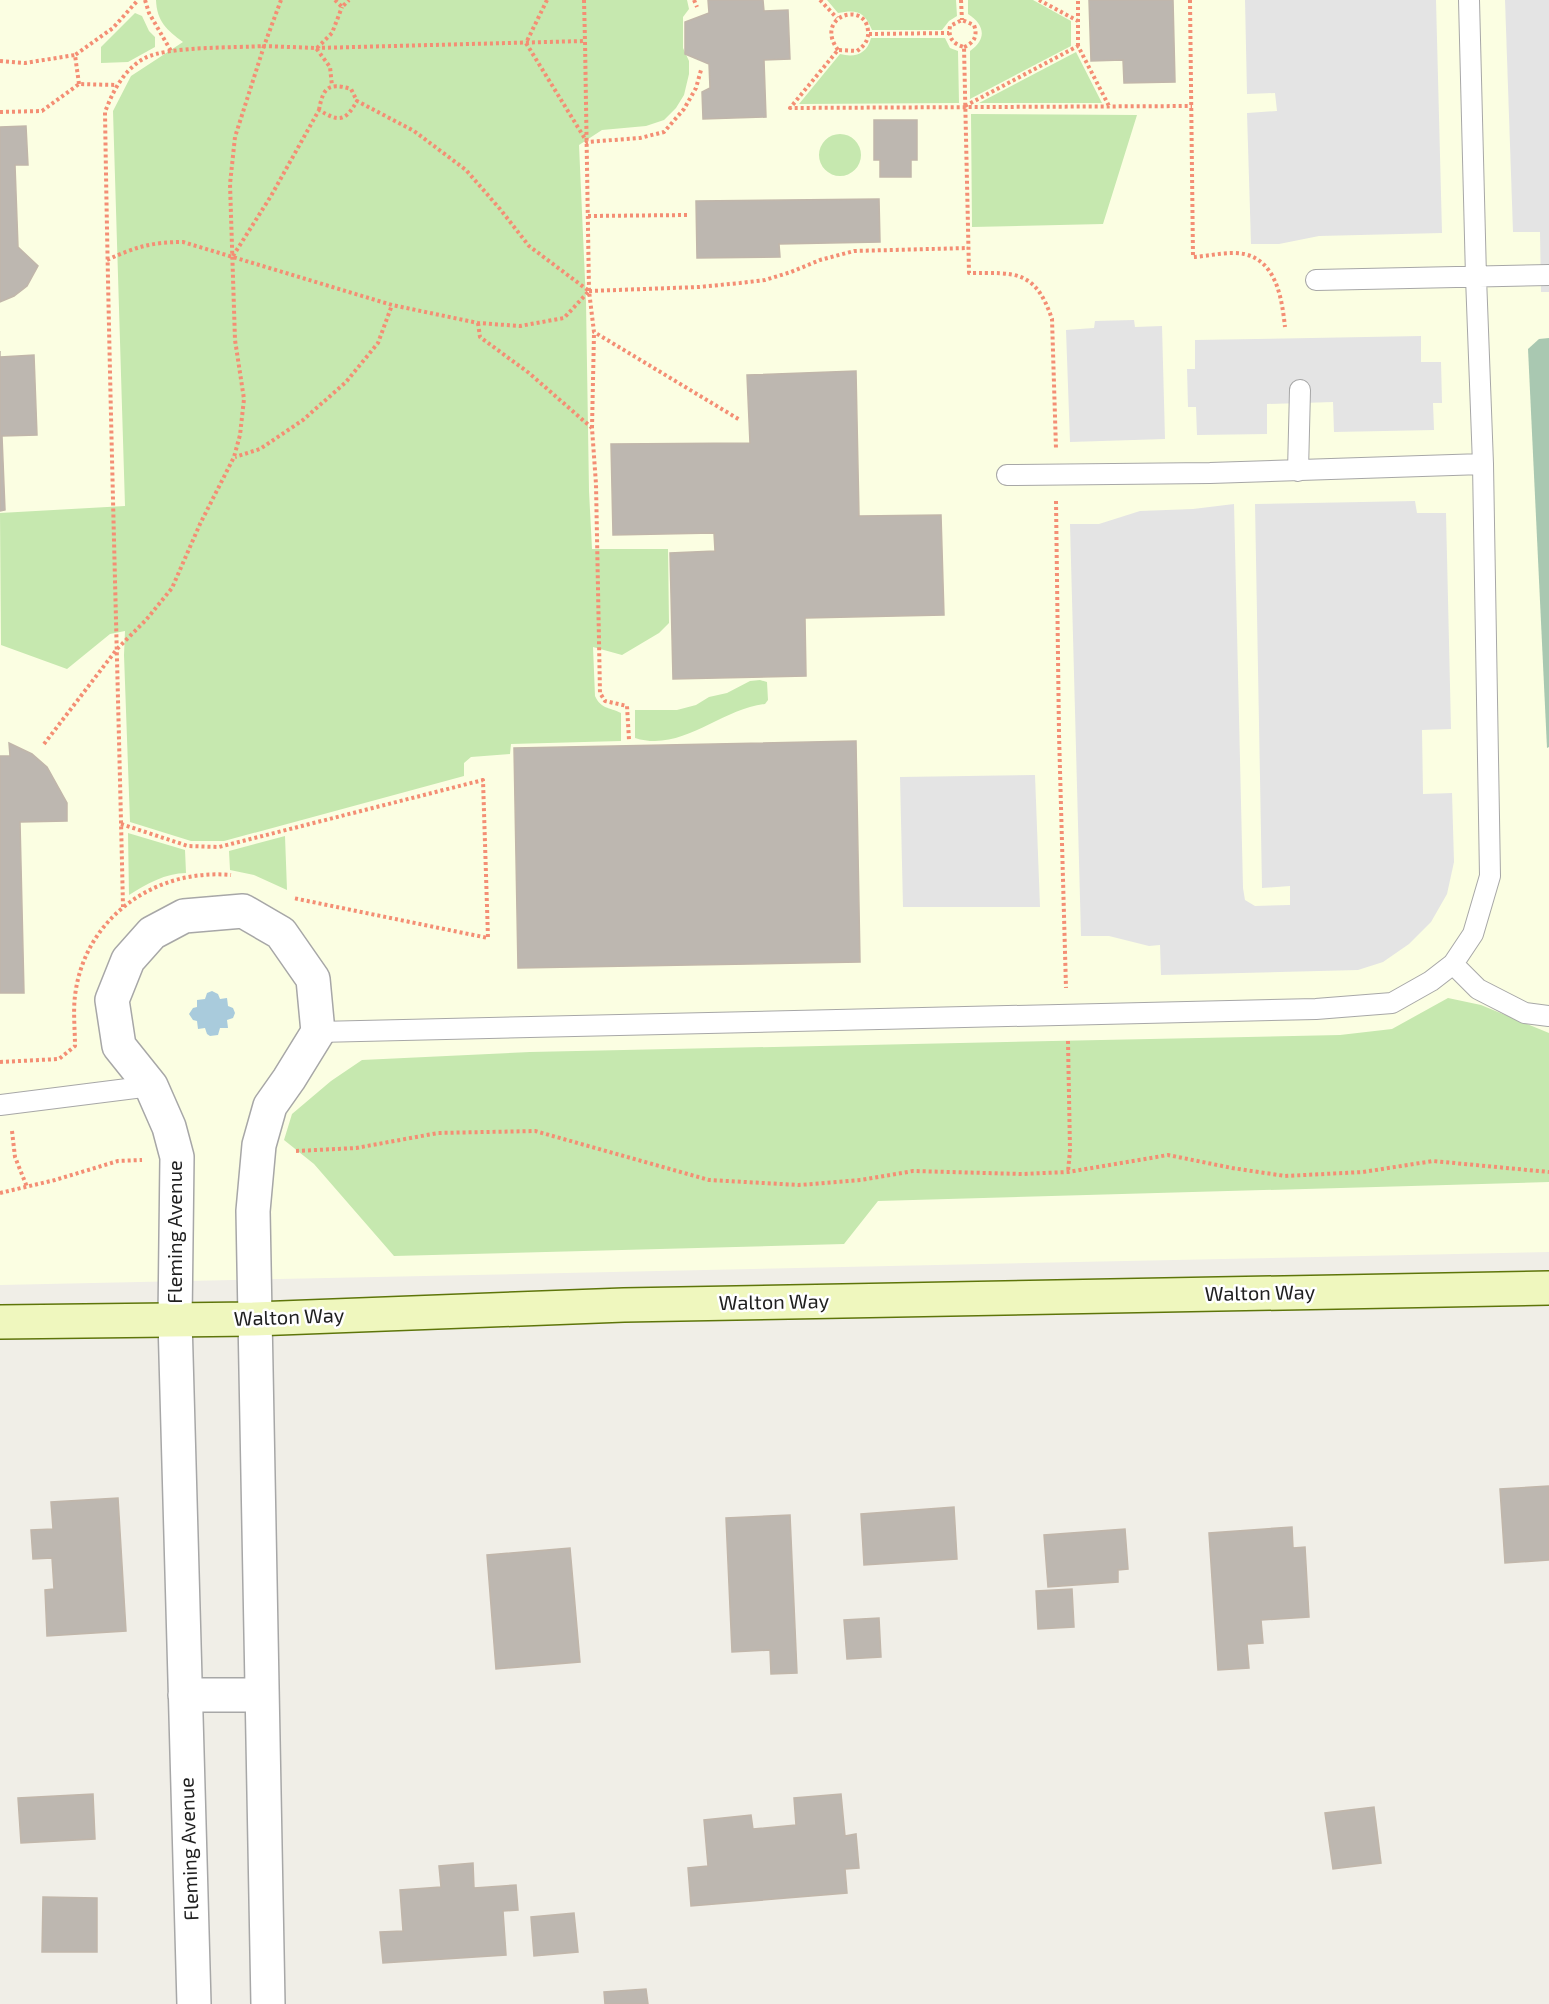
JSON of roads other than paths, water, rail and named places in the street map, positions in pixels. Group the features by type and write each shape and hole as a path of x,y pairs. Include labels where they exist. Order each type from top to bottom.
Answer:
{"main road":[{"name":"Walton Way","path":"0,1322 254,1319 624,1305 1549,1288"}],"street":[{"name":"Fleming Avenue","path":"194,2004 175,1320 177,1157 169,1127 151,1086 119,1046 112,1000 128,960 152,933 184,916 243,911 281,933 313,979 318,1032"},
{"path":"268,2004 253,1211 259,1145 270,1106 318,1032"},
{"path":"185,1695 262,1695"}],"lane":[{"path":"318,1032 1316,1009 1392,1003 1431,981 1453,964 1473,934 1490,876 1483,464 1469,0"},
{"path":"1316,280 1549,275"},
{"path":"1298,471 1300,390"},
{"path":"1007,475 1298,471 1483,464"},
{"path":"1453,964 1478,989 1525,1013 1549,1016"},
{"path":"0,1105 151,1086"}],"water":[{"path":"212,991 218,994 220,999 227,998 228,1006 233,1008 235,1013 233,1018 227,1020 228,1028 220,1028 218,1035 210,1036 205,1028 198,1029 197,1021 193,1020 189,1014 193,1008 197,1007 197,1000 205,999 207,993"}]}
